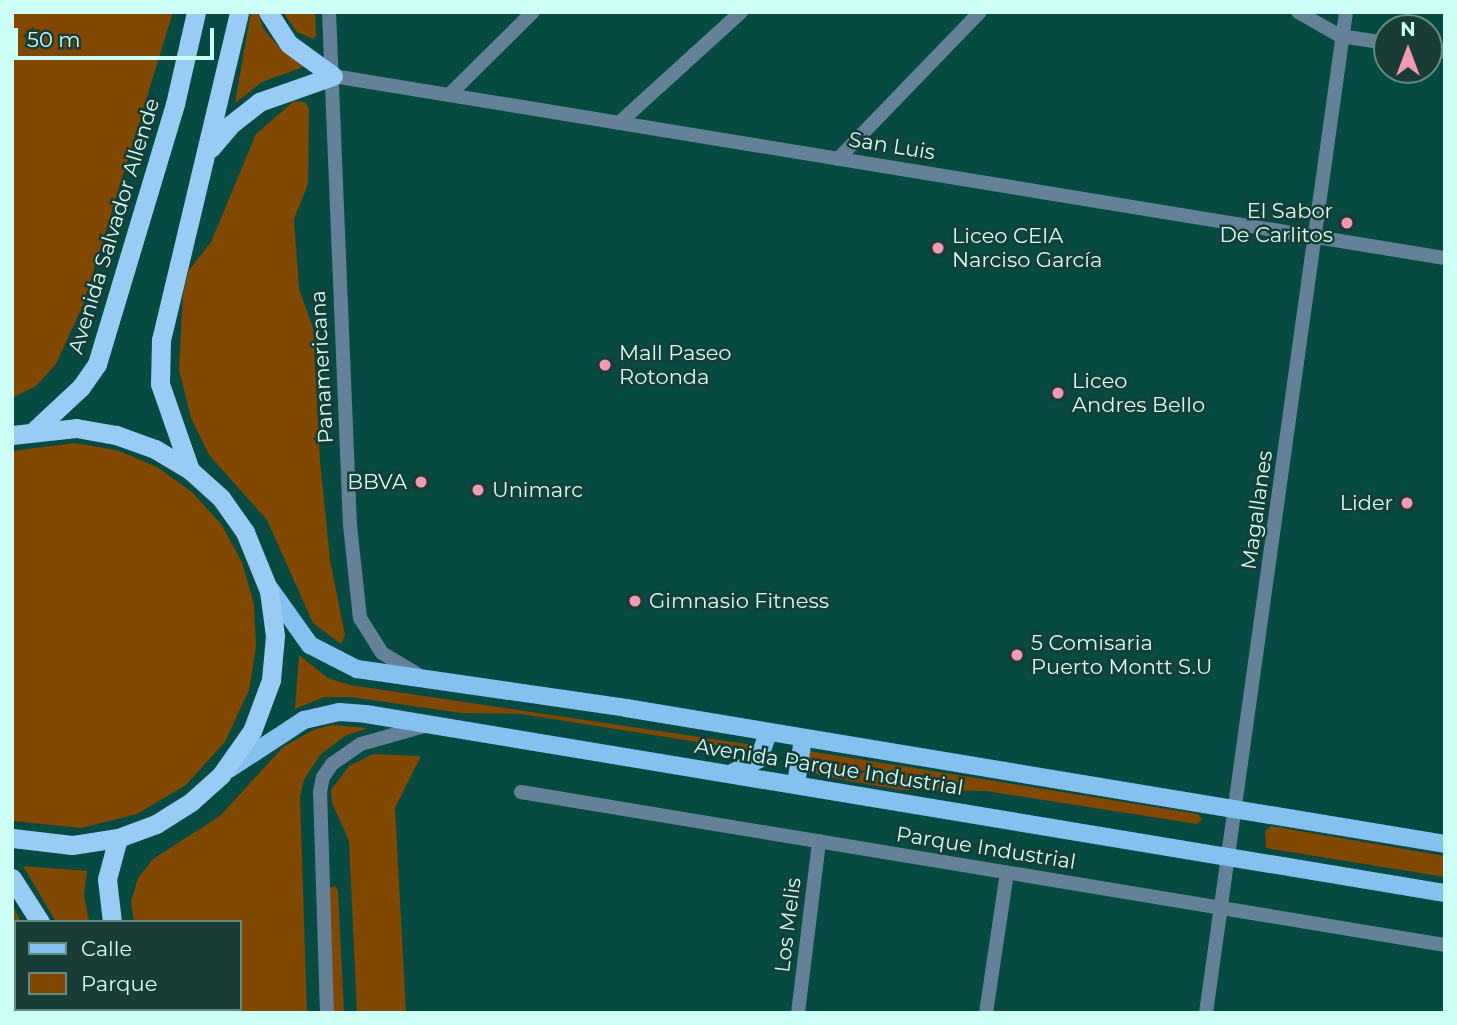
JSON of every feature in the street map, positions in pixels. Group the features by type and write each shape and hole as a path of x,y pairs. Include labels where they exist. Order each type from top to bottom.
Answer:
{"highway":[{"name":"Avenida Salvador Allende","path":"35,430 82,387 97,364 175,104 195,12"},
{"path":"190,470 165,404 159,365 165,313 207,155 239,12"},
{"path":"268,12 289,44 333,76"},
{"path":"207,155 230,125 259,102 333,76"},
{"path":"12,435 35,430 76,428 116,435 155,449 190,470 221,498 245,532 262,570 273,613 271,680 252,731 221,775 180,810 118,838 72,845 12,838"},
{"path":"112,920 107,879 118,838"},
{"path":"12,878 39,920"}],"main road":[{"name":"Avenida Parque Industrial","path":"262,570 281,610 310,645 358,669 1237,808 1445,844"},
{"name":"Avenida Parque Industrial","path":"221,775 284,729 323,714 366,714 1445,894"},
{"path":"730,774 759,760 768,733"},
{"path":"796,784 803,739"}],"street":[{"name":"Panamericana","path":"329,12 347,466 360,618 368,636 394,664 435,682"},
{"path":"449,95 533,12"},
{"path":"619,123 741,12"},
{"path":"838,159 980,12"},
{"path":"1298,12 1340,36 1373,41"},
{"name":"Magallanes","path":"1206,1013 1237,808 1340,36 1346,12"},
{"name":"San Luis","path":"333,76 1445,258"},
{"path":"327,1013 320,792 323,777 331,764 361,744 432,724"},
{"name":"Parque Industrial","path":"521,792 1445,946"},
{"name":"Los Melis","path":"798,1013 819,841"},
{"path":"986,1013 1007,873"}],"green space":[{"path":"12,12 173,12 83,305 56,364 36,386 12,398"},
{"path":"251,12 258,12 263,28 283,52 306,66 262,82 235,103"},
{"path":"283,12 315,12 316,36 313,39 297,32"},
{"path":"294,101 305,102 309,109 308,184 294,219 299,289 313,328 320,461 330,560 345,635 341,644 313,623 267,520 209,455 191,418 179,370 183,294 189,270 211,242 256,134"},
{"path":"74,443 117,450 157,467 192,492 221,524 242,562 254,604 256,647 249,690 225,742 186,785 137,814 81,828 12,821 12,451"},
{"path":"299,655 328,678 350,685 760,746 754,751 521,714 461,713 351,697 324,697 295,709"},
{"path":"332,725 368,728 345,736 320,755 304,780 300,797 307,1013 174,1013 172,1011 242,1011 242,920 134,920 131,902 138,878 153,859 220,816 283,747 313,730"},
{"path":"809,751 1198,814 1202,819 1197,824 986,791 902,790 843,780 812,773 805,761"},
{"path":"373,754 421,756 395,808 406,1013 357,1013 349,841 332,803 331,790 349,766"},
{"path":"1271,826 1445,856 1445,877 1266,848 1265,831"},
{"path":"23,866 87,871 84,895 89,920 55,920"},
{"path":"335,886 338,891 344,1013 334,1013 329,888"},
{"path":"12,904 20,920 14,920 14,1011 67,1013 12,1013"}],"place":[{"name":"El Sabor De Carlitos","path":"1347,223"},
{"name":"Liceo CEIA Narciso García","path":"938,248"},
{"name":"Mall Paseo Rotonda","path":"605,365"},
{"name":"Liceo Andres Bello","path":"1058,393"},
{"name":"BBVA","path":"421,482"},
{"name":"Unimarc","path":"478,490"},
{"name":"Lider","path":"1407,503"},
{"name":"Gimnasio Fitness","path":"635,601"},
{"name":"5 Comisaria Puerto Montt S.U","path":"1017,655"}]}
